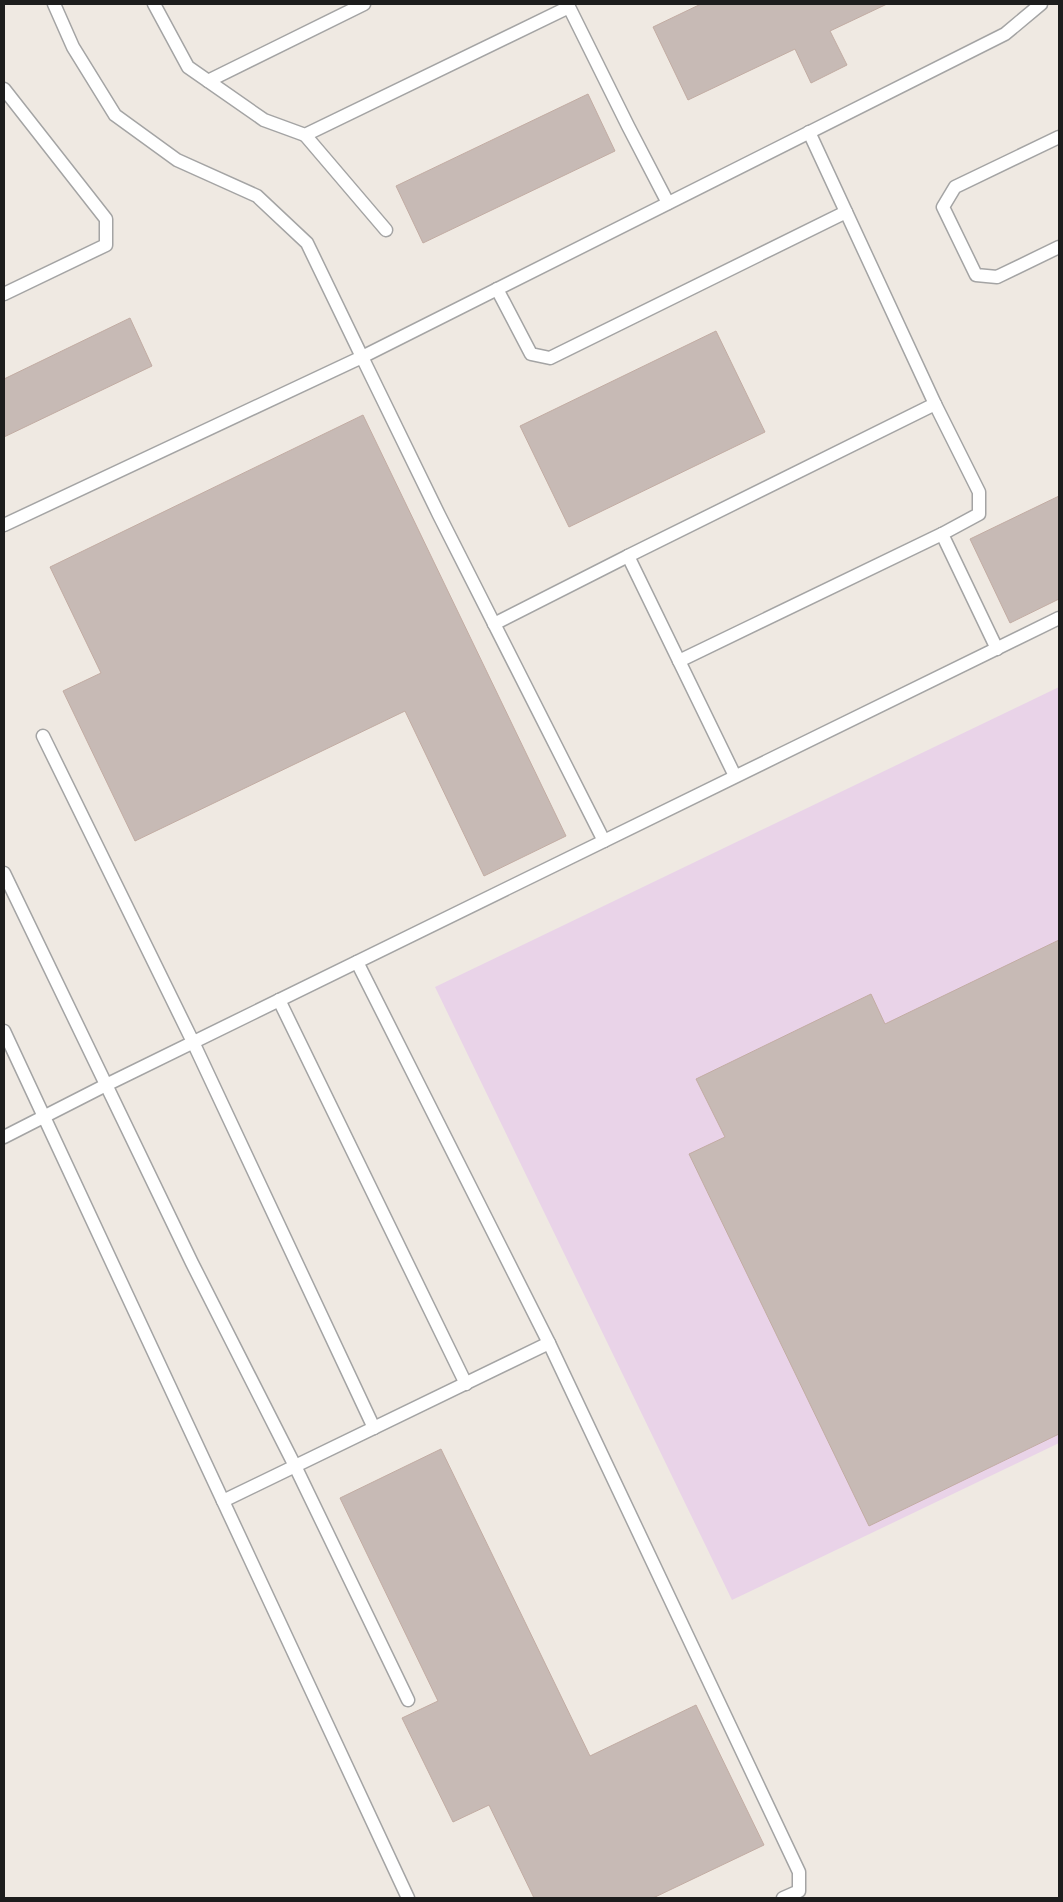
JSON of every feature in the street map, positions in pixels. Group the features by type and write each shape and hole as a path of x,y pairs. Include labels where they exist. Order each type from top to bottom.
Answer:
{"lane":[{"path":"54,4 73,47 115,115 177,160 257,196 308,244 494,624 604,841"},
{"path":"154,4 188,68 264,120 305,134 386,230"},
{"path":"208,81 364,4"},
{"path":"5,522 362,357 1005,34 1041,4"},
{"path":"305,134 572,5 628,126 668,203"},
{"path":"4,89 106,219 106,245 4,294"},
{"path":"679,661 942,534 979,514 979,492 935,404 809,132"},
{"path":"1059,137 955,187 943,207 976,275 996,277 1059,247"},
{"path":"498,289 531,354 550,358 846,212"},
{"path":"494,624 935,404"},
{"path":"942,534 997,649"},
{"path":"628,556 735,776"},
{"path":"4,1137 106,1085 1059,618"},
{"path":"43,736 194,1042 374,1428"},
{"path":"4,873 192,1263 295,1466 408,1700"},
{"path":"358,962 549,1343 799,1872 799,1891 783,1898"},
{"path":"279,1000 466,1384"},
{"path":"4,1031 408,1898"},
{"path":"223,1501 549,1343"}],"shaded area":[{"path":"1059,687 1059,1443 732,1600 435,987"}],"building":[{"path":"701,4 887,4 830,31 847,65 811,83 795,49 688,100 653,27"},
{"path":"588,94 615,151 423,243 396,186"},
{"path":"130,318 152,366 4,437 4,379"},
{"path":"716,331 765,432 569,527 520,426"},
{"path":"363,415 566,836 484,876 405,711 135,841 63,691 101,673 50,567"},
{"path":"1059,496 1059,599 1010,623 970,539"},
{"path":"1059,940 1059,1434 869,1526 689,1154 725,1137 696,1079 871,994 885,1024"},
{"path":"441,1449 590,1756 696,1705 764,1845 653,1898 534,1898 489,1805 453,1822 402,1718 438,1701 340,1498"}]}
